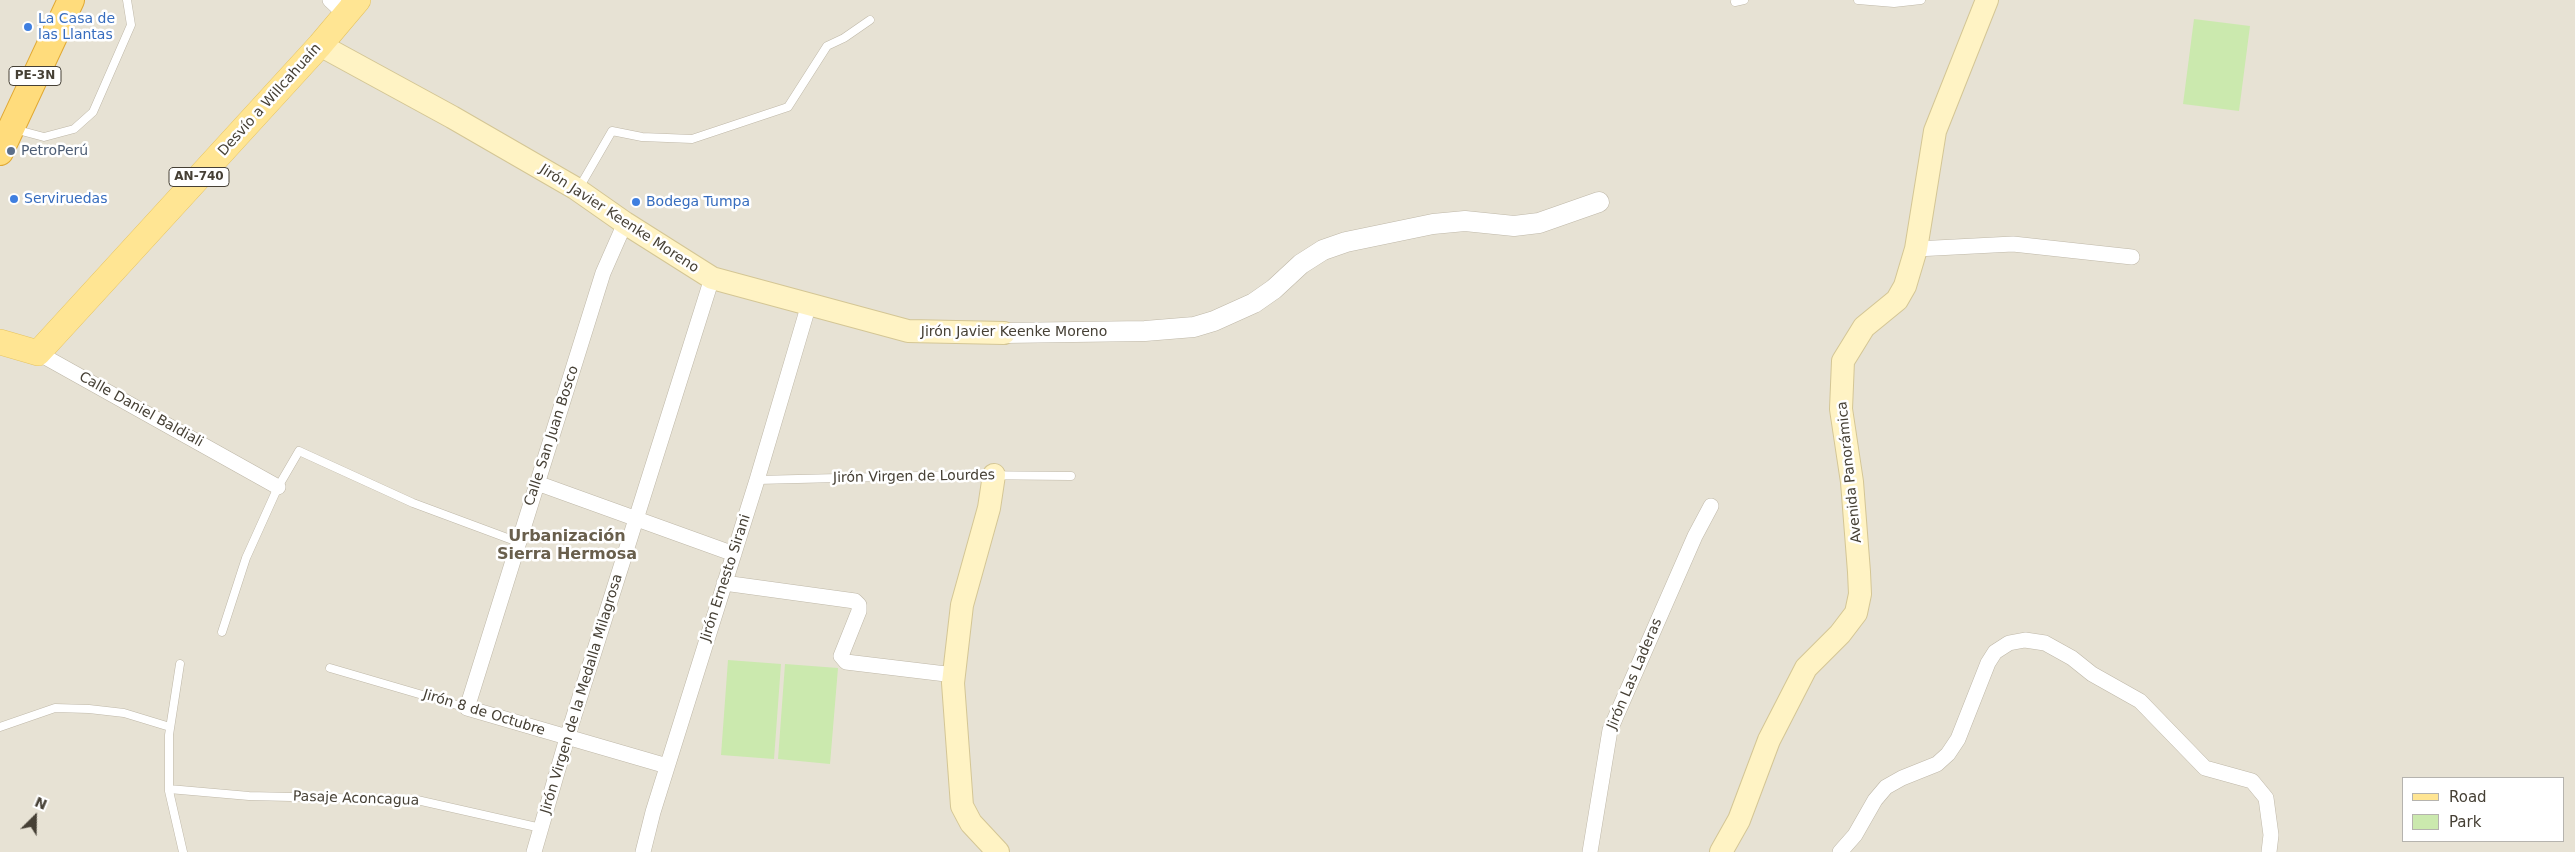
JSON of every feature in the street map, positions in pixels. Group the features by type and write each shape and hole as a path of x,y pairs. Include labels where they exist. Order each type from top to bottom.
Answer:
{"highway":[{"name":"PE-3N","path":"0,152 71,0"}],"main road":[{"name":"Avenida Panorámica","path":"1721,852 1739,820 1769,740 1806,668 1840,634 1856,613 1860,587 1852,482 1842,410 1843,361 1864,327 1897,300 1905,286 1916,249 1935,132 1986,0"},
{"name":"Desvío a Willcahuaín","path":"38,353 320,45 344,5"},
{"name":"Jirón Javier Keenke Moreno","path":"320,45 452,117 578,190 625,223 712,278 913,332 1004,333"},
{"name":"Calle Daniel Baldiali","path":"0,342 38,353"},
{"path":"994,475 989,508 962,605 953,683 962,806 971,823 998,852"}],"street":[{"name":"Jirón Javier Keenke Moreno","path":"1004,333 1136,332 1194,327 1214,321 1254,303 1274,289 1308,259 1323,250 1346,242 1433,224 1465,221 1514,226 1539,223 1599,202"},
{"name":"Calle San Juan Bosco","path":"467,708 603,273 625,223"},
{"path":"1916,249 2013,244 2132,257"},
{"name":"Jirón Virgen de la Medalla Milagrosa","path":"534,852 567,738 712,278"},
{"name":"Jirón Ernesto Sirani","path":"643,852 667,766 757,480 809,304"},
{"name":"Calle Daniel Baldiali","path":"38,353 278,487"},
{"path":"537,483 734,554"},
{"name":"Jirón Las Laderas","path":"1590,852 1610,730 1695,536 1711,506"},
{"path":"724,584 855,601 859,605 859,611 841,656 846,662 946,674 953,683"},
{"path":"1840,852 1855,835 1875,800 1886,787 1902,778 1937,764 1948,754 1958,739 1988,663 1996,652 2009,643 2025,640 2045,643 2072,658 2092,674 2140,701 2205,768 2252,780 2266,798 2271,835 2270,852"},
{"name":"Jirón 8 de Octubre","path":"467,708 667,766"}],"lane":[{"path":"11,128 44,137 74,129 93,112 131,26 127,0"},
{"path":"1735,2 1744,0"},
{"path":"1858,0 1894,3 1921,0"},
{"path":"578,190 612,131 642,137 692,139 788,107 827,46 844,38 870,20"},
{"path":"222,632 246,558 278,487 300,451 413,502 518,542"},
{"name":"Jirón Virgen de Lourdes","path":"757,480 994,475 1071,476"},
{"path":"180,664 170,727 169,789 183,852"},
{"name":"Jirón 8 de Octubre","path":"330,668 467,708"},
{"path":"0,727 55,708 124,713 170,727"},
{"name":"Pasaje Aconcagua","path":"169,789 249,796 417,800 541,828"}],"shaded area":[{"path":"0,0 2575,0 2575,852 0,852"}],"green space":[{"path":"2194,19 2250,26 2239,111 2183,104"},
{"path":"728,660 781,664 774,759 721,755"},
{"path":"785,664 838,668 830,764 778,759"}],"place":[{"name":"La Casa de las Llantas","path":"28,27"},
{"name":"PetroPerú","path":"11,151"},
{"name":"Serviruedas","path":"14,199"},
{"name":"Bodega Tumpa","path":"636,202"}],"district":[{"name":"Urbanización Sierra Hermosa","path":"567,546"}]}
